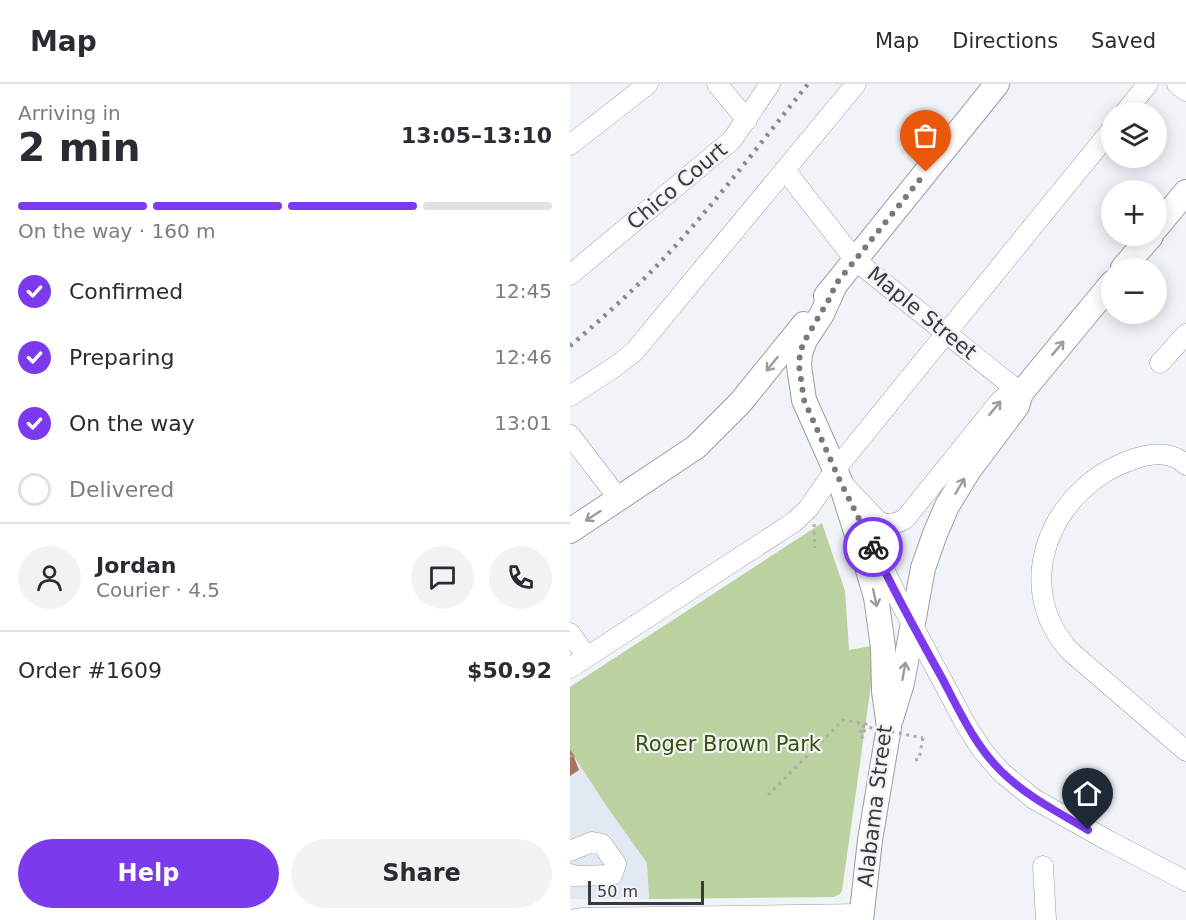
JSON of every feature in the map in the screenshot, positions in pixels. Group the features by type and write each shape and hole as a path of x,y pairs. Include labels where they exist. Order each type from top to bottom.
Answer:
{"main road":[{"path":"570,531 668,467 711,433 740,404 997,84"},
{"path":"1167,216 1184,197"},
{"path":"1131,258 1142,246"},
{"name":"Alabama Street","path":"835,285 822,314 805,340 800,352 799,366 804,400 838,476 876,597 883,647 884,691 889,728 870,840 861,917"},
{"path":"889,728 902,683 923,568 948,506 969,470 1017,406 1020,393 1101,296"}],"street":[{"path":"570,145 648,84"},
{"path":"717,84 747,120"},
{"name":"Chico Court","path":"570,275 732,140 770,84"},
{"path":"570,396 634,352 856,84"},
{"path":"1133,102 1148,84"},
{"path":"1177,84 1186,92"},
{"path":"570,668 794,522 838,476 946,333 1101,143"},
{"name":"Maple Street","path":"785,170 855,260 1020,393"},
{"path":"1160,363 1186,334"},
{"path":"838,476 878,521 882,524 898,523 905,519 1000,401 1005,397 1020,393"},
{"path":"570,435 619,499"},
{"path":"1184,462 1164,454 1144,456 1119,464 1095,478 1082,489 1064,510 1053,529 1041,573 1041,594 1050,625 1059,640 1186,751"},
{"name":"Alabama Street","path":"838,476 912,626 982,750 1001,772 1034,799 1186,881"},
{"path":"570,633 587,657"},
{"path":"570,851 592,842 602,844 616,864 612,875 574,876 570,874"},
{"path":"1043,866 1046,920"},
{"path":"570,920 582,918 861,917"}],"path":[{"path":"768,795 843,720 866,724 863,737 860,737 862,726 923,738 919,759 915,760"}],"shaded area":[{"path":"570,750 647,863 649,899 570,899"}],"green space":[{"name":"Roger Brown Park","path":"822,523 845,591 849,650 871,646 871,685 842,891 834,897 649,899 647,863 570,750 570,687"}],"railway":[{"path":"570,346 620,302 667,255 808,84"}],"way so far":[{"path":"873,547 840,481 804,400 799,366 800,352 822,314 835,285 926,172"}],"route":[{"path":"873,547 912,626 982,750 1001,772 1034,799 1088,830"}]}
